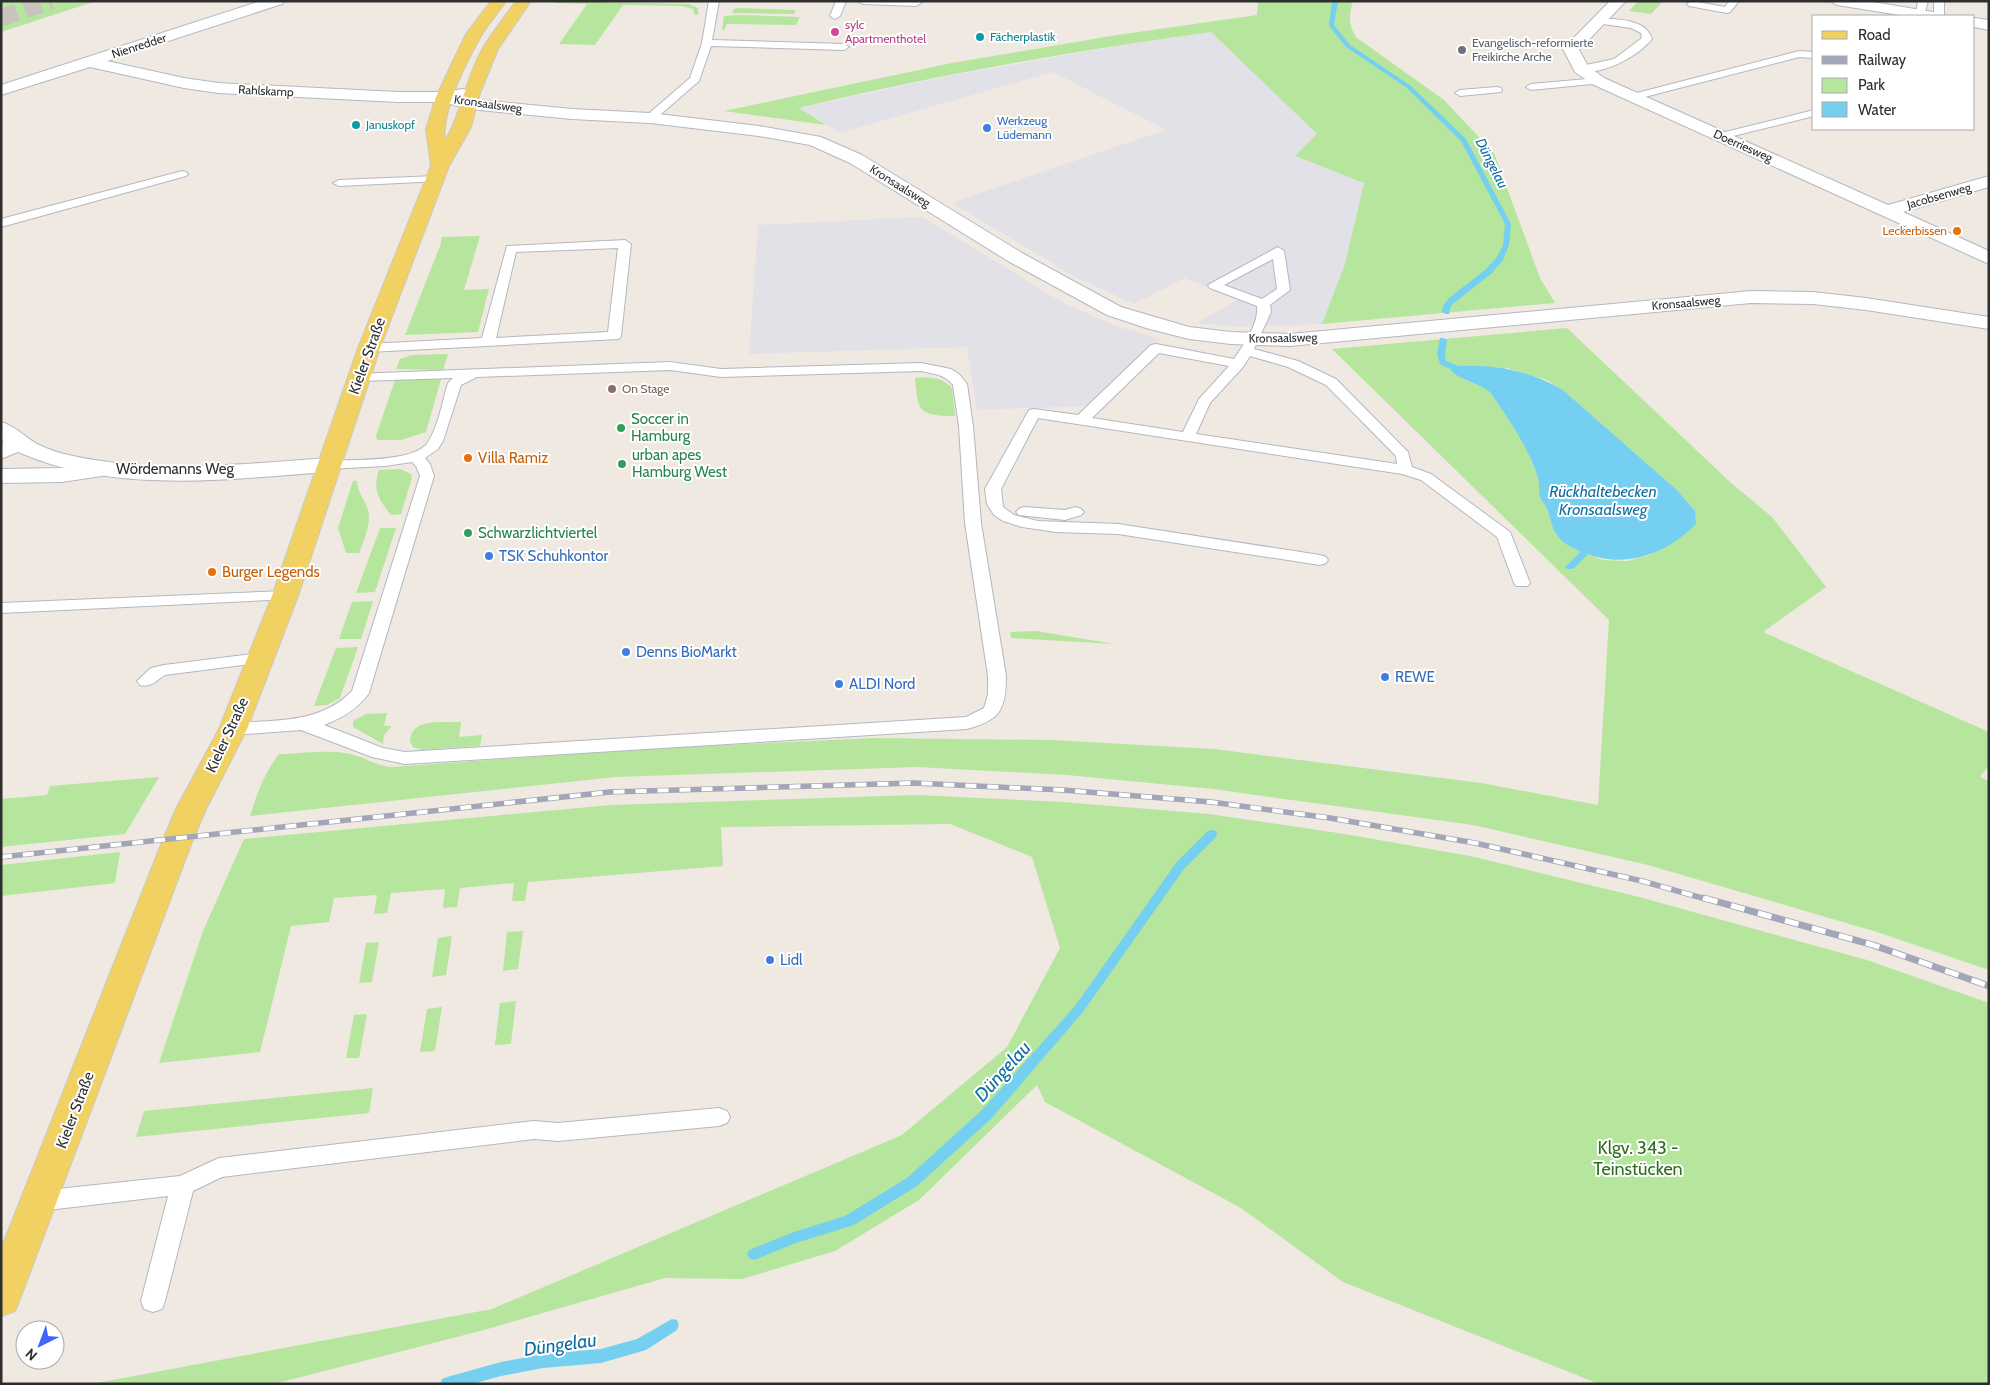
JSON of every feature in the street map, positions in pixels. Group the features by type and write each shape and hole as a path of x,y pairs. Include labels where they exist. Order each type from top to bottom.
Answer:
{"main road":[{"name":"Kieler Straße","path":"438,172 435,128 444,97 474,34 499,1"},
{"name":"Kieler Straße","path":"1,1300 177,842 191,809 233,729 285,596 328,464 369,348 438,172 462,128 490,48 524,1"}],"street":[{"name":"Nienredder","path":"1,90 277,1"},
{"path":"1581,69 1571,49 1619,1"},
{"path":"1837,1 1926,11"},
{"path":"1975,22 1989,25"},
{"name":"Rahlskamp","path":"90,62 150,76 218,88 311,94 444,97"},
{"name":"Doerriesweg","path":"1581,69 1598,82 1989,258"},
{"name":"Kronsaalsweg","path":"444,97 471,99 572,114 624,115 791,136 831,147 856,159 1022,261 1075,291 1114,310 1171,329 1210,336 1246,352 1290,340 1751,297 1822,299 1989,323"},
{"name":"Jacobsenweg","path":"1888,211 1989,181"},
{"name":"Wördemanns Weg","path":"7,441 60,460 106,469 168,472 328,464"},
{"path":"1,476 62,474 106,469"}],"lane":[{"path":"650,118 695,79 707,43 714,1"},
{"path":"835,16 841,1"},
{"path":"863,1 916,3"},
{"path":"1939,1 1939,15"},
{"path":"1697,3 1727,10 1731,3"},
{"path":"1581,69 1613,64 1624,59 1647,39 1645,32 1633,25 1600,21"},
{"path":"707,43 844,47"},
{"path":"754,55 758,44"},
{"path":"1633,97 1799,54 1812,55"},
{"path":"1532,87 1598,82"},
{"path":"1460,93 1497,90"},
{"path":"1721,136 1812,113"},
{"path":"339,183 438,172"},
{"path":"1,223 182,174"},
{"path":"369,348 614,336 625,244 511,249 488,342"},
{"path":"1278,251 1284,290 1263,304 1214,285 1278,251"},
{"path":"1188,436 1204,402 1246,352 1264,312 1263,304"},
{"path":"455,374 464,343"},
{"path":"1082,419 1156,348 1246,352 1293,364 1331,382 1404,455 1405,470"},
{"path":"301,724 323,730 378,753 405,758 967,723 980,720 993,711 997,699 997,676 976,542 960,384 954,377 939,370 921,367 721,373 670,366 359,377"},
{"path":"328,464 415,457 427,452 435,444 455,384 461,378 474,374"},
{"path":"1320,560 1118,529 1085,530 1028,524 1005,516 998,511 994,503 993,489 1034,413 1405,470 1426,477 1504,535 1522,583"},
{"path":"233,729 318,721 337,714 353,703 360,693 427,476 423,464 415,457"},
{"path":"998,511 1066,515 1076,512"},
{"path":"1,608 285,596"},
{"path":"146,682 157,672 164,670 260,658"},
{"path":"39,1201 183,1185 219,1168 534,1130 558,1132 719,1117"},
{"path":"153,1301 183,1185"}],"shaded area":[{"path":"1211,32 1317,134 1295,156 1364,183 1345,264 1322,324 1243,327 1197,323 1237,300 1185,278 1134,304 1079,279 955,205 956,201 1166,130 1053,72 840,133 799,108 948,76 1118,46"},
{"path":"923,217 1065,304 1119,327 1160,339 1090,406 977,410 967,347 749,354 758,225"}],"green space":[{"path":"1,1 96,1 1,32"},
{"path":"556,1 689,4 698,8 698,15 695,15 693,9 682,6 623,5 595,45 559,44 587,4 555,3"},
{"path":"1258,1 1353,1 1350,20 1357,38 1444,100 1494,153 1540,278 1555,303 1322,324 1345,264 1364,183 1295,156 1317,134 1211,32 1107,47 1004,65 901,85 799,108 826,125 724,111 952,63 1117,35 1257,15"},
{"path":"1638,1 1663,1 1651,14 1629,11"},
{"path":"734,9 796,10 794,14 732,13"},
{"path":"724,16 800,17 796,25 727,24 724,30 722,30"},
{"path":"480,236 464,290 489,289 478,332 405,335 442,237"},
{"path":"1567,328 1730,482 1772,517 1826,587 1763,632 1989,732 1989,765 1980,777 1989,781 1989,970 1877,932 1648,865 1473,825 1213,789 1067,775 917,767 615,777 250,816 255,799 269,769 279,754 342,753 355,755 380,765 391,767 660,748 874,738 1050,740 1214,749 1481,783 1598,805 1609,620 1332,349","holes":["1507,368 1547,380 1563,390 1677,490 1695,511 1685,534 1650,555 1628,561 1603,560 1584,553 1555,533 1547,508 1540,497 1539,480 1523,440 1490,392 1482,386 1464,380"]},
{"path":"448,354 443,370 396,369 400,359 412,355"},
{"path":"915,378 935,378 948,384 952,388 955,416 934,415 922,409 917,398"},
{"path":"441,379 426,432 401,440 377,440 376,436 395,380"},
{"path":"400,469 411,474 412,478 401,514 391,515 378,494 377,477 379,470"},
{"path":"353,481 357,481 359,491 369,512 369,518 359,553 346,553 338,528"},
{"path":"380,528 396,528 375,592 356,593"},
{"path":"373,601 361,639 339,639 352,602"},
{"path":"1036,631 1115,644 1011,638 1010,632"},
{"path":"358,647 340,698 327,705 314,706 336,648"},
{"path":"387,713 384,726 392,726 384,735 383,744 353,727 353,721 366,714"},
{"path":"438,722 461,722 459,737 482,735 480,746 422,750 413,747 410,741 412,733 422,725"},
{"path":"159,777 125,834 1,847 1,799 47,795 50,786"},
{"name":"Klgv. 343 - Teinstücken","path":"916,795 1063,802 1209,814 1345,834 1470,856 1639,897 1867,960 1989,1003 1989,1384 1599,1384 1343,1282 1241,1208 1045,1102 1037,1085 919,1200 835,1251 742,1279 665,1278 484,1330 274,1384 91,1384 492,1309 902,1135 1007,1047 1060,948 1032,857 950,824 721,827 723,866 528,882 525,901 512,901 514,883 460,888 457,907 443,908 445,889 391,893 387,913 374,914 377,895 334,898 329,922 291,926 260,1052 159,1063 203,931 244,839 611,805"},
{"path":"120,852 115,883 1,896 1,865"},
{"path":"523,931 518,969 503,971 507,932"},
{"path":"452,936 446,975 432,977 438,938"},
{"path":"379,942 372,982 359,983 366,943"},
{"path":"516,1001 511,1044 495,1045 500,1003"},
{"path":"442,1007 435,1051 420,1052 427,1009"},
{"path":"367,1014 359,1058 346,1058 354,1015"},
{"path":"373,1088 369,1113 136,1137 144,1111"}],"water":[{"name":"Rückhaltebecken Kronsaalsweg","path":"1458,366 1486,366 1512,370 1551,383 1563,390 1677,490 1695,511 1696,524 1671,544 1643,556 1628,559 1613,560 1598,557 1582,552 1565,543 1553,529 1548,511 1540,497 1539,480 1534,466 1517,434 1490,392 1451,371 1452,368"}],"waterway":[{"name":"Düngelau","path":"1335,1 1331,25 1348,46 1409,87 1464,140 1508,224 1506,245 1500,258 1488,272 1452,300 1447,306 1446,312"},
{"name":"Düngelau","path":"1443,340 1441,354 1443,362 1450,367 1464,371"},
{"name":"Düngelau","path":"1570,567 1584,553 1585,540"},
{"name":"Düngelau","path":"754,1254 794,1238 849,1221 912,1182 987,1114 1079,1009 1180,866 1212,834"},
{"name":"Düngelau","path":"447,1384 501,1369 543,1361 601,1356 641,1345 672,1325"}],"tunnel":[{"path":"1,18 51,1"}],"railway":[{"path":"1,857 610,792 914,783 1063,790 1211,802 1330,818 1475,843 1642,881 1709,900"},
{"path":"1704,898 1873,945 1989,986"}],"place":[{"name":"sylc Apartmenthotel","path":"835,32"},
{"name":"Fächerplastik","path":"980,37"},
{"name":"Evangelisch-reformierte Freikirche Arche","path":"1462,50"},
{"name":"Januskopf","path":"356,125"},
{"name":"Werkzeug Lüdemann","path":"987,128"},
{"name":"Leckerbissen","path":"1957,231"},
{"name":"On Stage","path":"612,389"},
{"name":"Soccer in Hamburg","path":"621,428"},
{"name":"Villa Ramiz","path":"468,458"},
{"name":"urban apes Hamburg West","path":"622,464"},
{"name":"Schwarzlichtviertel","path":"468,533"},
{"name":"TSK Schuhkontor","path":"489,556"},
{"name":"Burger Legends","path":"212,572"},
{"name":"Denns BioMarkt","path":"626,652"},
{"name":"REWE","path":"1385,677"},
{"name":"ALDI Nord","path":"839,684"},
{"name":"Lidl","path":"770,960"}]}
